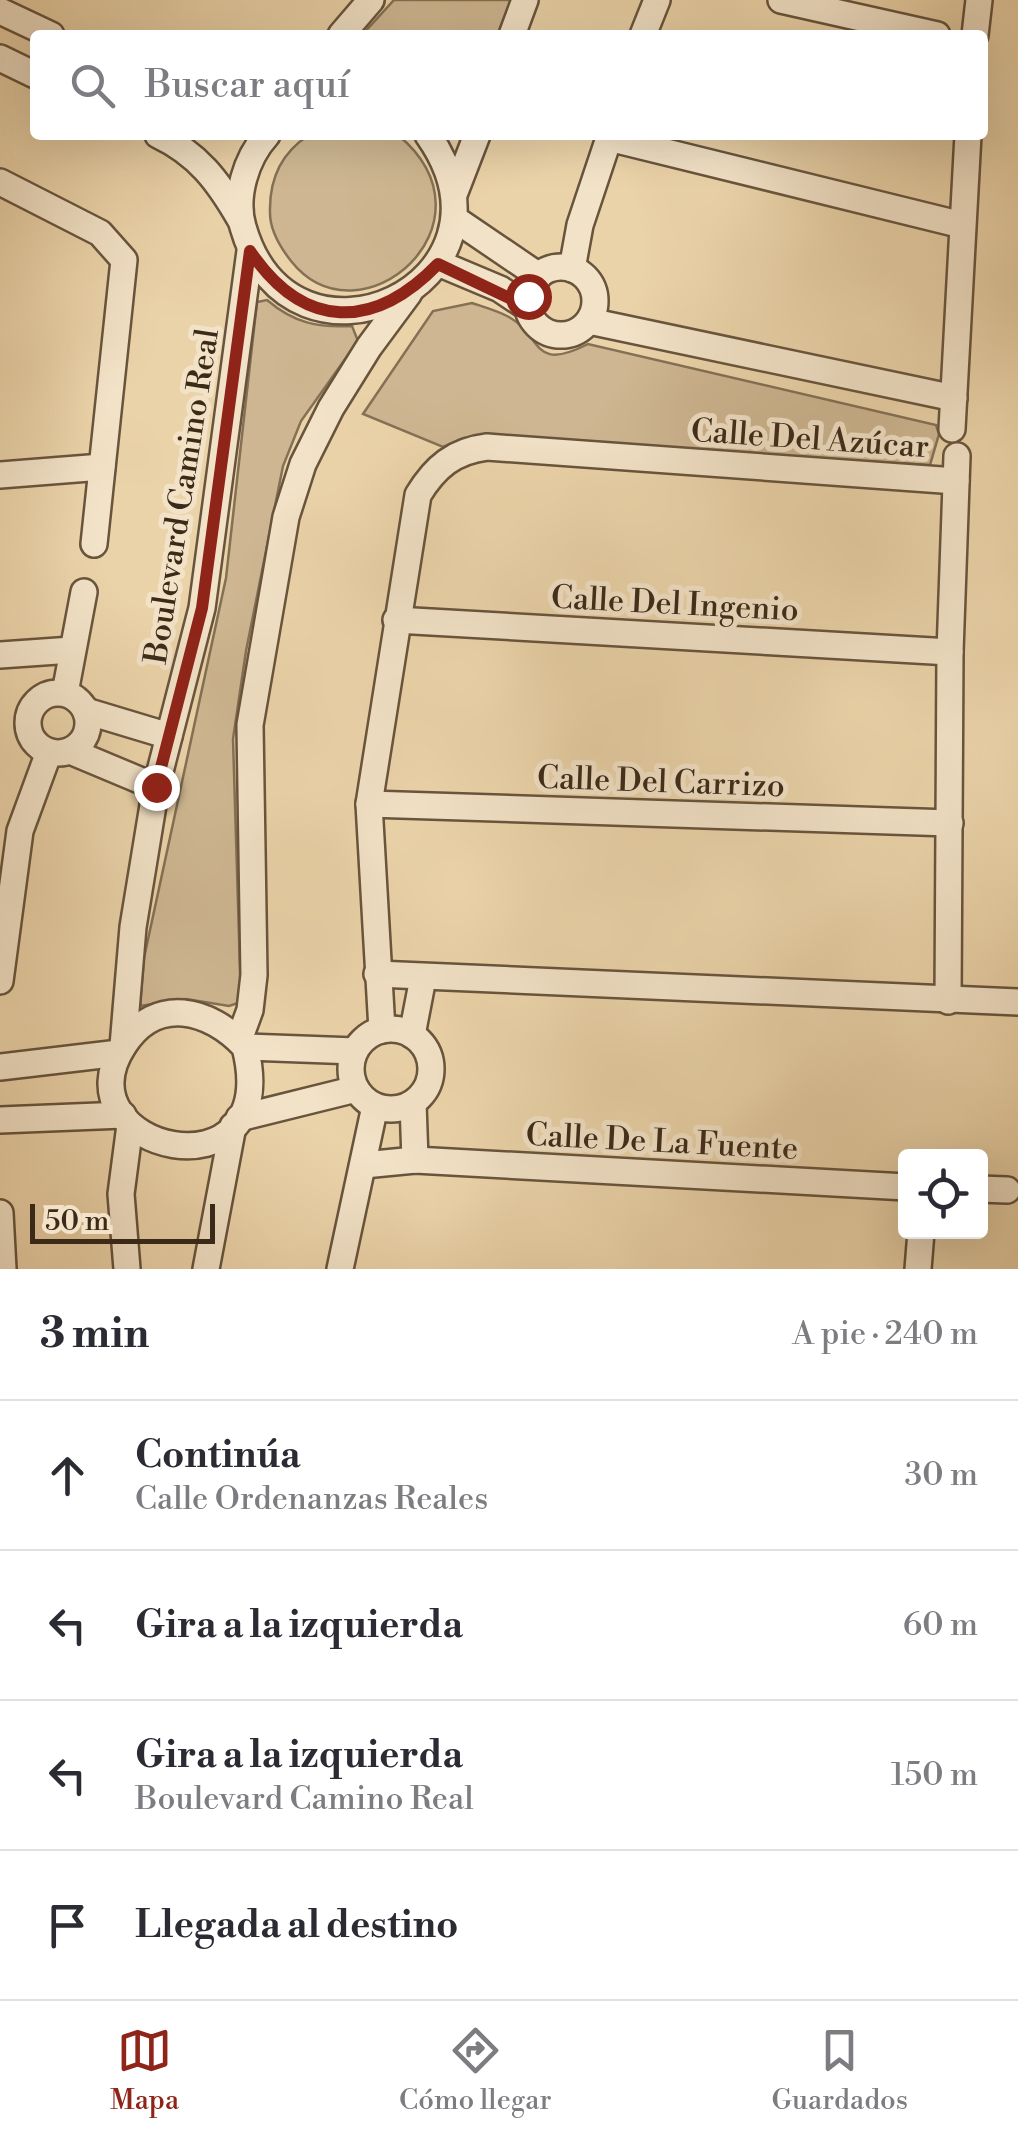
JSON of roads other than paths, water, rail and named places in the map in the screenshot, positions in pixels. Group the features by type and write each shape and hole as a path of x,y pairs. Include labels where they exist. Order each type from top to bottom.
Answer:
{"street":[{"path":"345,30 371,0"},
{"path":"514,30 525,0"},
{"path":"645,30 657,0"},
{"path":"781,0 915,30"},
{"path":"976,30 979,0"},
{"path":"0,11 40,30"},
{"path":"0,58 30,73"},
{"path":"169,140 188,149 211,174 241,221 250,251 280,287 320,309 351,312 382,307 409,293"},
{"path":"241,221 241,194 248,167 265,140"},
{"path":"206,1269 236,1122 252,1086 242,1043 254,975 250,725 286,517 303,464 331,408 409,293 438,264 455,219 455,192 445,159 432,140"},
{"path":"455,192 475,140"},
{"path":"572,269 580,225 609,140"},
{"path":"622,140 962,225"},
{"path":"952,429 968,140"},
{"path":"0,182 100,233 124,260 94,544"},
{"path":"455,219 539,276"},
{"name":"Boulevard Camino Real","path":"121,1049 133,927 156,787 202,608 250,251"},
{"path":"438,264 528,307"},
{"path":"560,267 572,269 594,291 594,312 589,321 571,334 560,336 538,327 528,307 528,296 539,276 560,267"},
{"path":"589,321 954,398"},
{"name":"Calle Del Azúcar","path":"382,1030 370,804 396,620 418,496 444,463 468,449 956,469 950,652 948,1000"},
{"path":"0,475 102,467"},
{"path":"65,693 84,592"},
{"name":"Calle Del Ingenio","path":"396,620 950,652"},
{"path":"0,655 72,650"},
{"path":"156,787 59,751 29,731 30,710 44,696 65,693 86,711 169,736"},
{"path":"0,981 10,832 59,751 84,739 86,711"},
{"name":"Calle Del Carrizo","path":"370,804 950,823"},
{"path":"377,974 1018,1002"},
{"path":"412,1035 423,978"},
{"path":"127,1269 121,1194 127,1120 113,1084 121,1049 152,1018 175,1011 199,1013 221,1022 242,1043 355,1050"},
{"path":"0,1120 127,1120 148,1139 170,1147 193,1148 214,1140 236,1122 365,1097 401,1108 423,1094 431,1069 428,1056 412,1035 382,1030 355,1050 351,1063 365,1097 364,1165 340,1269"},
{"path":"0,1067 121,1049"},
{"path":"413,1103 414,1160"},
{"name":"Calle De La Fuente","path":"364,1165 414,1160 898,1187"},
{"path":"988,1189 1007,1190"},
{"path":"0,1214 2,1269"},
{"path":"918,1269 920,1239"}]}
